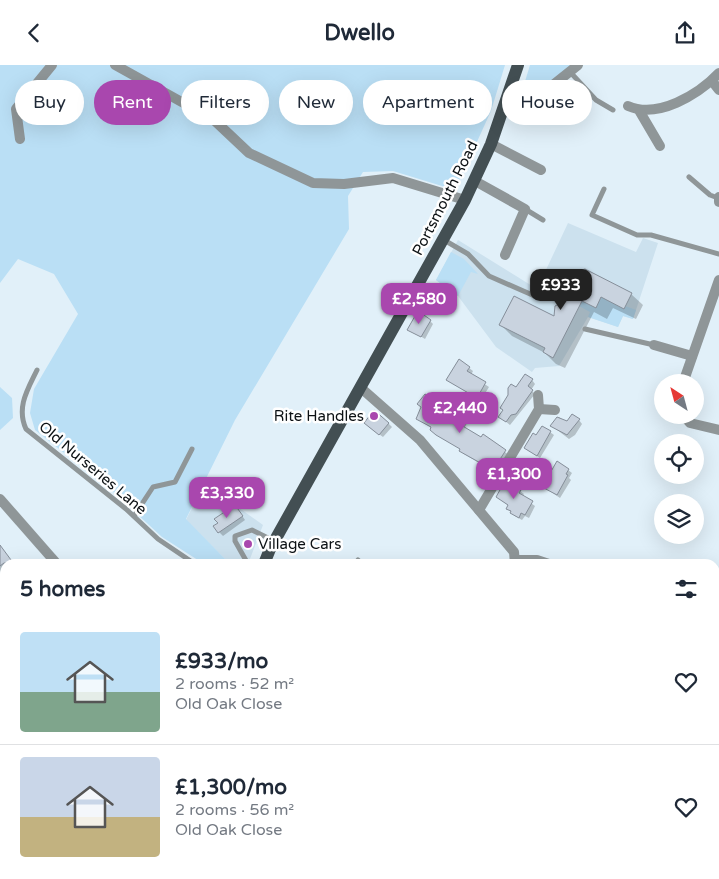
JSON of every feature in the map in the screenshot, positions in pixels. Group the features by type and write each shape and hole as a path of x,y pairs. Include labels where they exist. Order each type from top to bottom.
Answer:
{"main road":[{"name":"Portsmouth Road","path":"514,80 518,65"},
{"name":"Portsmouth Road","path":"266,559 274,541 466,200 502,117"}],"street":[{"path":"20,139 16,109 52,65"},
{"path":"115,65 214,120 249,153 312,183 344,183 392,177 466,200"},
{"path":"561,80 575,69"},
{"path":"640,112 684,99 712,81 719,73"},
{"path":"712,81 719,90"},
{"path":"628,106 640,112 660,146"},
{"path":"491,144 540,170"},
{"path":"475,181 525,209 505,255"},
{"path":"686,374 719,279"},
{"path":"654,345 692,356"},
{"path":"361,388 420,440 514,552 515,559"},
{"path":"479,510 539,409 538,395"},
{"path":"539,409 555,410"},
{"path":"695,424 719,429"},
{"path":"0,499 52,559"}],"lane":[{"path":"575,69 596,100 613,110"},
{"path":"689,177 710,195 719,199"},
{"path":"604,189 592,215 637,235 651,235 719,254"},
{"path":"525,209 543,220"},
{"path":"443,240 464,251 489,276 500,283 515,286 537,297 550,293"},
{"path":"585,329 654,345"},
{"name":"Old Nurseries Lane","path":"37,370 22,403 22,415 26,429 134,517 158,539 188,559"},
{"path":"134,517 154,487 175,482 192,449"},
{"path":"245,559 234,541 235,537 252,530 274,541"}],"shaded area":[{"path":"0,65 505,65 492,108 492,80 363,80 363,125 485,125 455,190 393,171 363,172 348,196 349,229 235,420 186,519 225,559 196,559 162,537 110,489 35,430 30,413 34,389 78,314 54,274 18,259 0,283"},
{"path":"530,65 573,65 552,80 525,80"},
{"path":"568,223 636,252 643,238 658,243 633,319 623,316 618,327 588,317 559,366 535,368 532,372 496,347 458,296 436,280 458,240 537,289"},
{"path":"451,252 464,259 478,274 471,272 458,296 436,280"},
{"path":"601,297 636,310 633,319 623,316 618,327 588,317 590,312 579,306 582,301 596,308"},
{"path":"0,387 12,398 13,418 0,430"},
{"path":"204,483 263,525 250,559 225,559 186,520"}],"building":[{"path":"585,269 632,293 624,309 601,297 596,308 582,301 553,358 543,352 545,348 499,325 514,296 554,316 555,306 561,303 573,278 571,273"},
{"path":"421,313 431,320 421,337 407,330 415,316 418,318"},
{"path":"459,359 470,367 467,371 486,382 477,398 446,380"},
{"path":"525,374 533,379 528,386 533,390 516,414 511,415 506,422 498,417 503,410 500,408 508,395 508,388 511,384 516,387"},
{"path":"425,394 432,398 429,402 436,406 433,409 447,417 452,407 467,415 461,425 481,437 483,434 506,450 493,470 459,451 460,449 430,430 431,427 416,419 421,407 417,404"},
{"path":"374,410 389,423 379,435 364,423"},
{"path":"572,414 580,419 567,435 550,426 557,417 567,421"},
{"path":"542,426 551,431 537,456 524,448 533,433 536,435"},
{"path":"557,461 569,469 566,474 568,475 557,495 542,487"},
{"path":"505,481 521,490 519,493 533,501 525,515 521,513 519,518 510,513 511,511 506,509 508,505 496,497"},
{"path":"235,505 243,516 218,533 213,526 218,523 214,519"},
{"path":"0,545 10,559 0,559"}],"place":[{"name":"Rite Handles","path":"374,416"},
{"name":"Village Cars","path":"248,544"}]}
